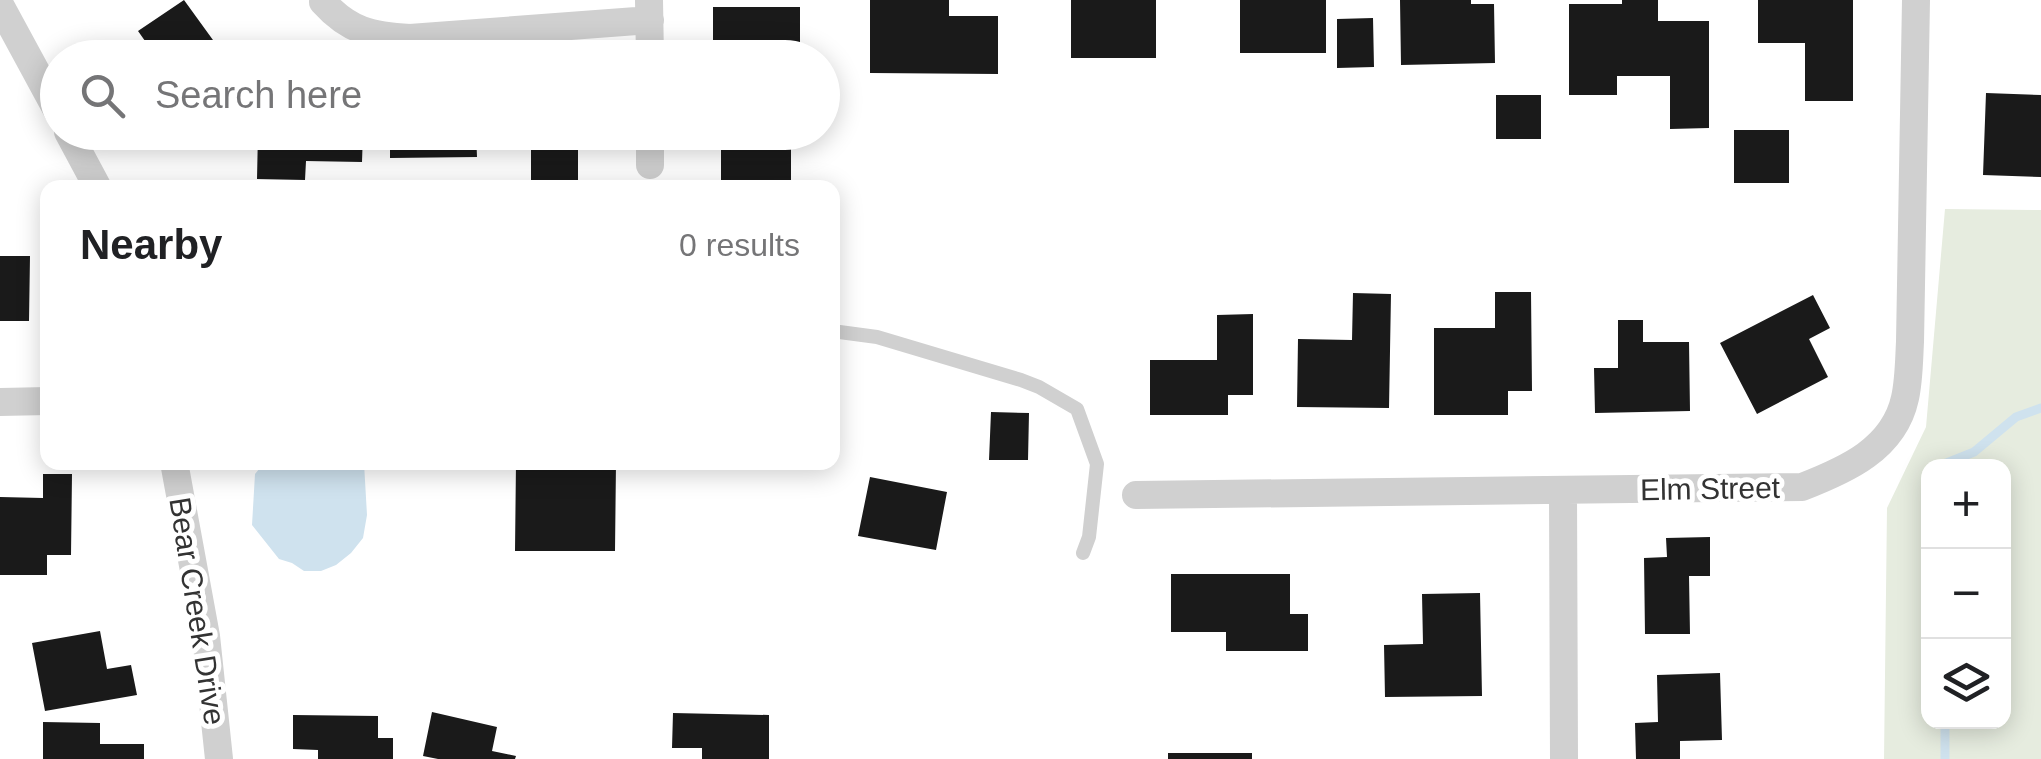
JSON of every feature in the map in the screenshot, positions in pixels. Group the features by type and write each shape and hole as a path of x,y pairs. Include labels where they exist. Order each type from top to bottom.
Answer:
{"street":[{"name":"Elm Street","path":"1136,496 1802,487 1860,461 1896,424 1906,398 1916,0"},
{"path":"323,2 336,17 358,29 380,36 410,38 649,10 650,40"},
{"path":"0,5 40,79"},
{"path":"78,150 94,180"},
{"path":"650,150 650,165"},
{"path":"0,402 40,401"},
{"name":"Bear Creek Drive","path":"175,470 206,636 219,759"},
{"path":"1563,492 1564,759"}],"lane":[{"path":"840,332 878,337 1021,380 1078,409 1097,464 1089,537 1083,553"}],"shaded area":[{"path":"1945,209 2041,210 2041,759 1884,759 1887,508 1926,427"}],"water":[{"path":"258,470 364,470 367,515 363,538 336,565 321,571 304,571 279,559 252,525"}],"building":[{"path":"184,0 213,40 144,40 138,31"},
{"path":"870,0 949,0 949,16 998,16 998,74 870,73"},
{"path":"1071,0 1156,0 1156,58 1071,58"},
{"path":"1240,0 1326,0 1326,53 1240,53"},
{"path":"1400,0 1471,0 1471,4 1494,4 1495,63 1401,65"},
{"path":"1622,0 1658,0 1658,21 1709,21 1709,128 1670,129 1670,76 1617,76 1617,95 1569,95 1569,4 1622,4"},
{"path":"1758,0 1853,0 1853,101 1805,101 1805,43 1758,43"},
{"path":"713,7 800,7 800,40 713,40"},
{"path":"1373,18 1374,67 1337,68 1337,19"},
{"path":"1986,93 2041,95 2041,177 1983,175"},
{"path":"1496,95 1541,95 1541,139 1496,139"},
{"path":"1734,130 1789,130 1789,183 1734,183"},
{"path":"258,150 362,150 362,162 306,161 305,180 257,179"},
{"path":"390,150 477,150 477,157 390,158"},
{"path":"531,150 578,150 578,180 531,180"},
{"path":"721,150 791,150 791,180 721,180"},
{"path":"0,256 30,256 29,321 0,321"},
{"path":"1495,292 1531,292 1532,391 1508,391 1508,415 1434,415 1434,328 1495,328"},
{"path":"1353,293 1391,294 1389,408 1297,407 1298,339 1352,340"},
{"path":"1813,295 1830,328 1809,339 1828,377 1757,414 1720,343"},
{"path":"1253,314 1253,395 1228,395 1228,415 1150,415 1150,360 1217,360 1217,315"},
{"path":"1618,320 1643,320 1643,342 1689,342 1690,411 1595,413 1594,368 1618,368"},
{"path":"991,412 1029,413 1028,460 989,460"},
{"path":"516,470 616,470 615,551 515,551"},
{"path":"43,474 72,474 71,555 47,555 47,575 0,575 0,497 43,498"},
{"path":"870,477 947,492 936,550 858,536"},
{"path":"1710,537 1710,576 1689,576 1690,634 1645,634 1644,558 1667,557 1666,538"},
{"path":"1171,574 1290,574 1290,614 1308,614 1308,651 1226,651 1226,632 1171,632"},
{"path":"1480,593 1482,696 1385,697 1384,645 1423,644 1422,594"},
{"path":"100,631 107,669 131,665 137,695 45,711 32,643"},
{"path":"1720,673 1722,740 1680,741 1680,759 1636,759 1635,723 1658,722 1657,675"},
{"path":"432,712 497,727 492,751 516,756 515,759 423,756"},
{"path":"673,713 769,715 769,759 702,759 702,748 672,748"},
{"path":"293,715 378,716 378,738 393,738 393,759 318,759 318,750 293,749"},
{"path":"43,722 100,723 100,744 144,744 144,759 43,759"},
{"path":"1168,753 1252,753 1252,759 1168,759"}],"waterway":[{"path":"1956,459 1974,452 2016,417 2041,408"},
{"path":"1945,729 1945,759"}]}
